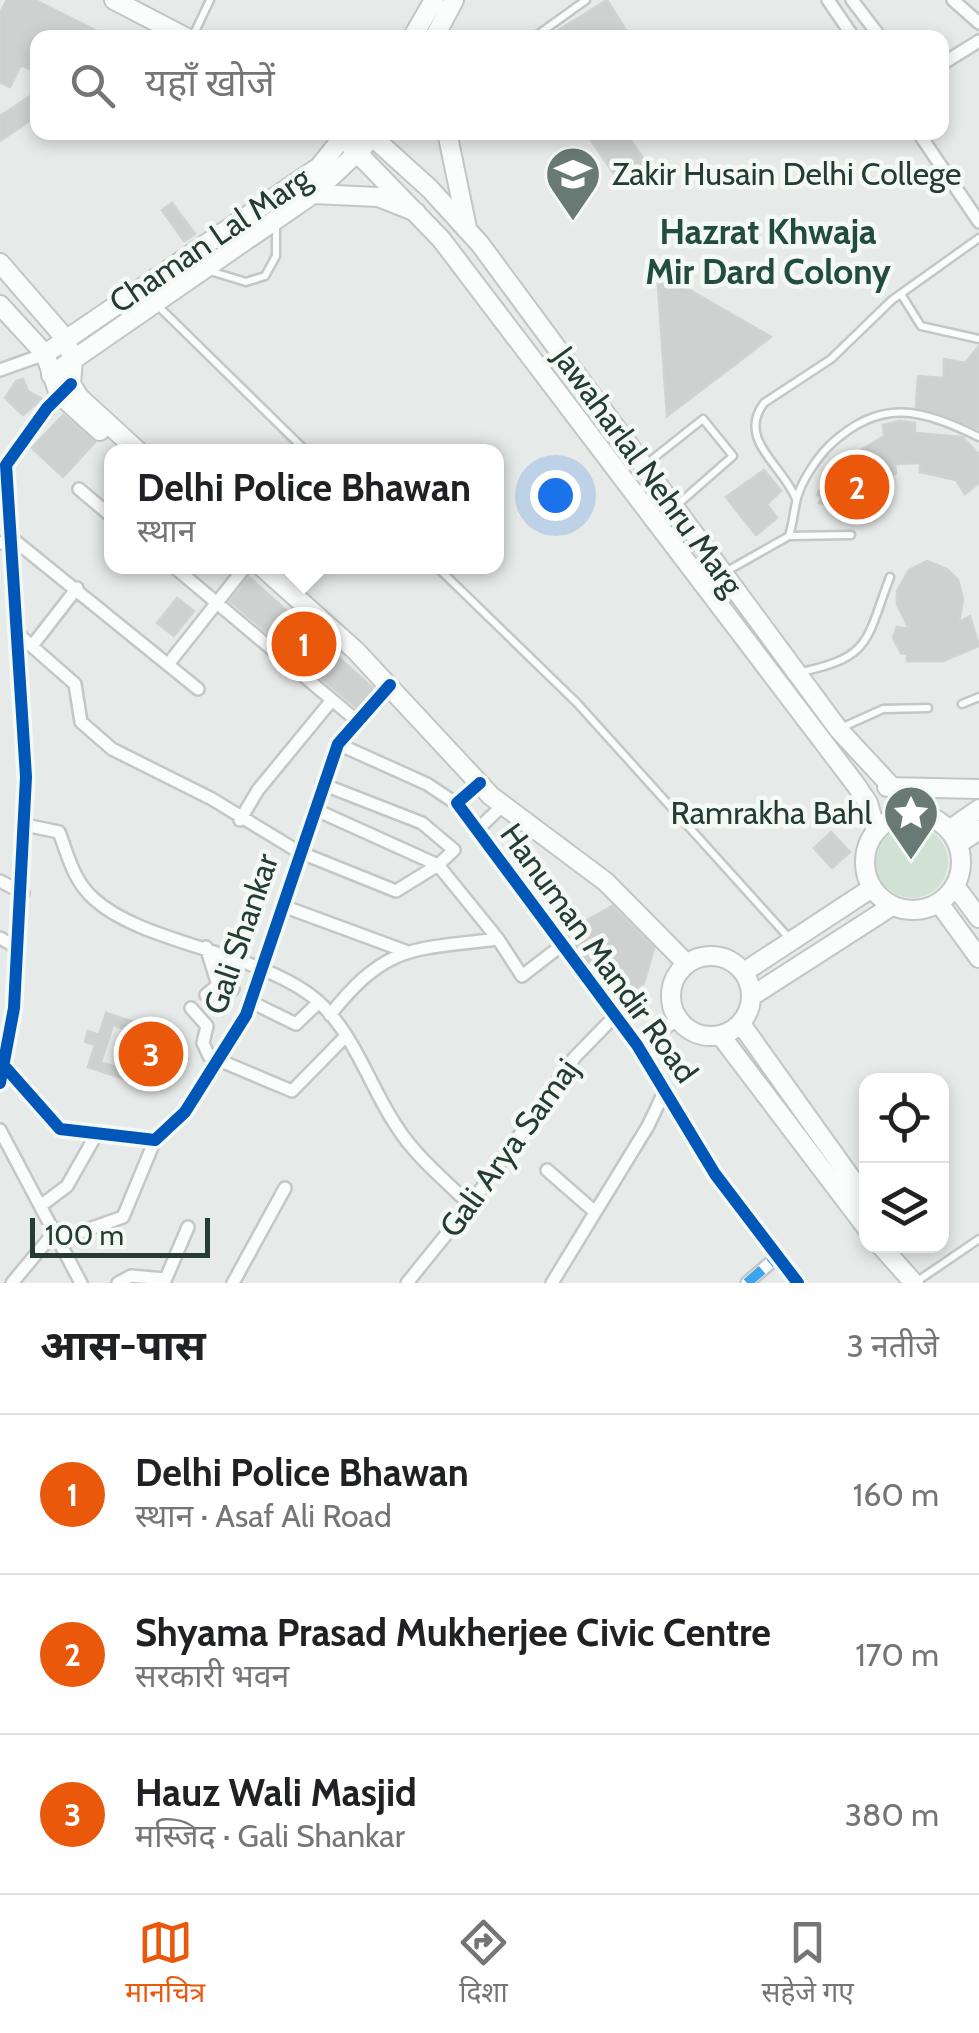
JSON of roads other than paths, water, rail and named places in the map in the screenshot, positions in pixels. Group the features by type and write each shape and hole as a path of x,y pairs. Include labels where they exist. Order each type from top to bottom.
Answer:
{"main road":[{"path":"114,0 174,30"},
{"path":"429,30 434,0"},
{"path":"429,30 454,0"},
{"name":"Chaman Lal Marg","path":"45,354 319,167 341,140"},
{"path":"313,194 366,140"},
{"name":"Jawaharlal Nehru Marg","path":"369,140 421,214 856,785 868,803 876,831"},
{"name":"Jawaharlal Nehru Marg","path":"370,140 467,228 839,730 887,787 917,814"},
{"path":"449,140 467,228"},
{"path":"313,194 378,197 421,214"},
{"name":"Chaman Lal Marg","path":"72,360 313,194"},
{"path":"0,264 66,338 72,360 65,389"},
{"path":"0,304 45,354 52,374 115,444"},
{"path":"52,374 72,360"},
{"path":"65,389 80,397 130,444"},
{"path":"272,574 318,613 390,685 502,806 606,882 693,961"},
{"path":"286,574 363,644 498,789 613,874 693,961"},
{"path":"887,787 979,789"},
{"path":"954,837 979,810"},
{"path":"917,814 934,818 954,837 962,861 956,886 939,903 912,910 892,906 872,888 864,858 876,831 894,817 917,814"},
{"path":"954,837 979,830"},
{"path":"956,886 979,918"},
{"path":"744,972 872,888"},
{"path":"939,903 979,958"},
{"path":"752,996 744,972 723,958 693,961 672,984 670,996 678,1020 697,1034 721,1036 741,1024 752,996 892,906"},
{"path":"741,1024 859,1189"},
{"path":"721,1036 859,1218"},
{"path":"888,1253 911,1278"},
{"path":"902,1253 911,1278"}],"street":[{"path":"828,0 849,30"},
{"path":"852,0 875,30"},
{"path":"953,0 979,24"},
{"path":"949,60 979,42"},
{"path":"923,140 979,222"},
{"path":"0,370 45,354"},
{"path":"0,1083 6,1068 26,825 14,540 5,486 6,466 65,389"},
{"path":"79,488 104,509"},
{"path":"0,543 14,540 198,689"},
{"path":"183,574 356,720"},
{"path":"169,662 239,574"},
{"path":"32,646 77,588"},
{"path":"18,634 76,684 82,722 89,732 140,766 183,783 299,852 396,891 438,866 454,850 422,823 322,784"},
{"name":"Gali Shankar","path":"155,1140 186,1112 220,1062 252,1002 338,744 390,685"},
{"path":"240,820 258,790 332,700"},
{"name":"Hanuman Mandir Road","path":"338,744 427,784 454,802 636,1044 715,1174 798,1283"},
{"path":"454,802 480,783"},
{"path":"477,830 502,806"},
{"path":"314,809 438,866 498,939 522,976 562,945"},
{"path":"26,825 59,832 64,857 93,898 129,920 264,967 319,1002 368,1070 399,1131 470,1205"},
{"path":"0,881 22,893"},
{"path":"283,906 405,951"},
{"path":"0,938 18,948"},
{"path":"330,1015 362,975 405,951 498,939"},
{"path":"206,947 218,984"},
{"path":"218,984 233,989"},
{"path":"206,996 218,984"},
{"path":"252,1002 296,1024 319,1002"},
{"path":"192,1008 207,1026 204,1051 220,1062 292,1092 344,1038"},
{"name":"Gali Arya Samaj","path":"406,1283 470,1205 575,1056 615,1016"},
{"path":"636,1044 678,1020"},
{"path":"6,1068 60,1129 155,1140 122,1217 59,1234 12,1283"},
{"path":"552,1283 648,1126 665,1090"},
{"path":"0,1130 44,1204 81,1283"},
{"path":"44,1204 66,1186 96,1135"},
{"path":"547,1170 595,1212"},
{"path":"232,1283 285,1188"},
{"path":"118,1283 131,1276 165,1281 188,1227"},
{"path":"747,1283 776,1256"}],"lane":[{"path":"194,30 210,0"},
{"path":"544,30 586,0"},
{"path":"204,269 246,282 264,276 276,256 276,219"},
{"path":"796,499 756,439 756,414 764,403 846,347 901,294 979,238"},
{"path":"901,294 921,326 979,339"},
{"path":"156,303 299,444"},
{"path":"789,536 796,499 821,455 853,424 882,412 914,412 979,438"},
{"path":"644,465 704,420 733,456 674,506"},
{"path":"723,573 789,536 850,536"},
{"path":"444,574 577,704 790,940"},
{"path":"797,673 841,664 856,655 890,577"},
{"path":"962,704 979,698"},
{"path":"839,730 882,709 928,708"},
{"path":"911,1278 979,1238"}],"place":[{"name":"Zakir Husain Delhi College","path":"573,223"},
{"name":"Shyama Prasad Mukherjee Civic Centre","path":"857,487"},
{"name":"Delhi Police Bhawan","path":"304,644"},
{"name":"Ramrakha Bahl","path":"911,862"},
{"name":"Hauz Wali Masjid","path":"151,1054"}],"district":[{"name":"Hazrat Khwaja Mir Dard Colony","path":"768,252"}]}
